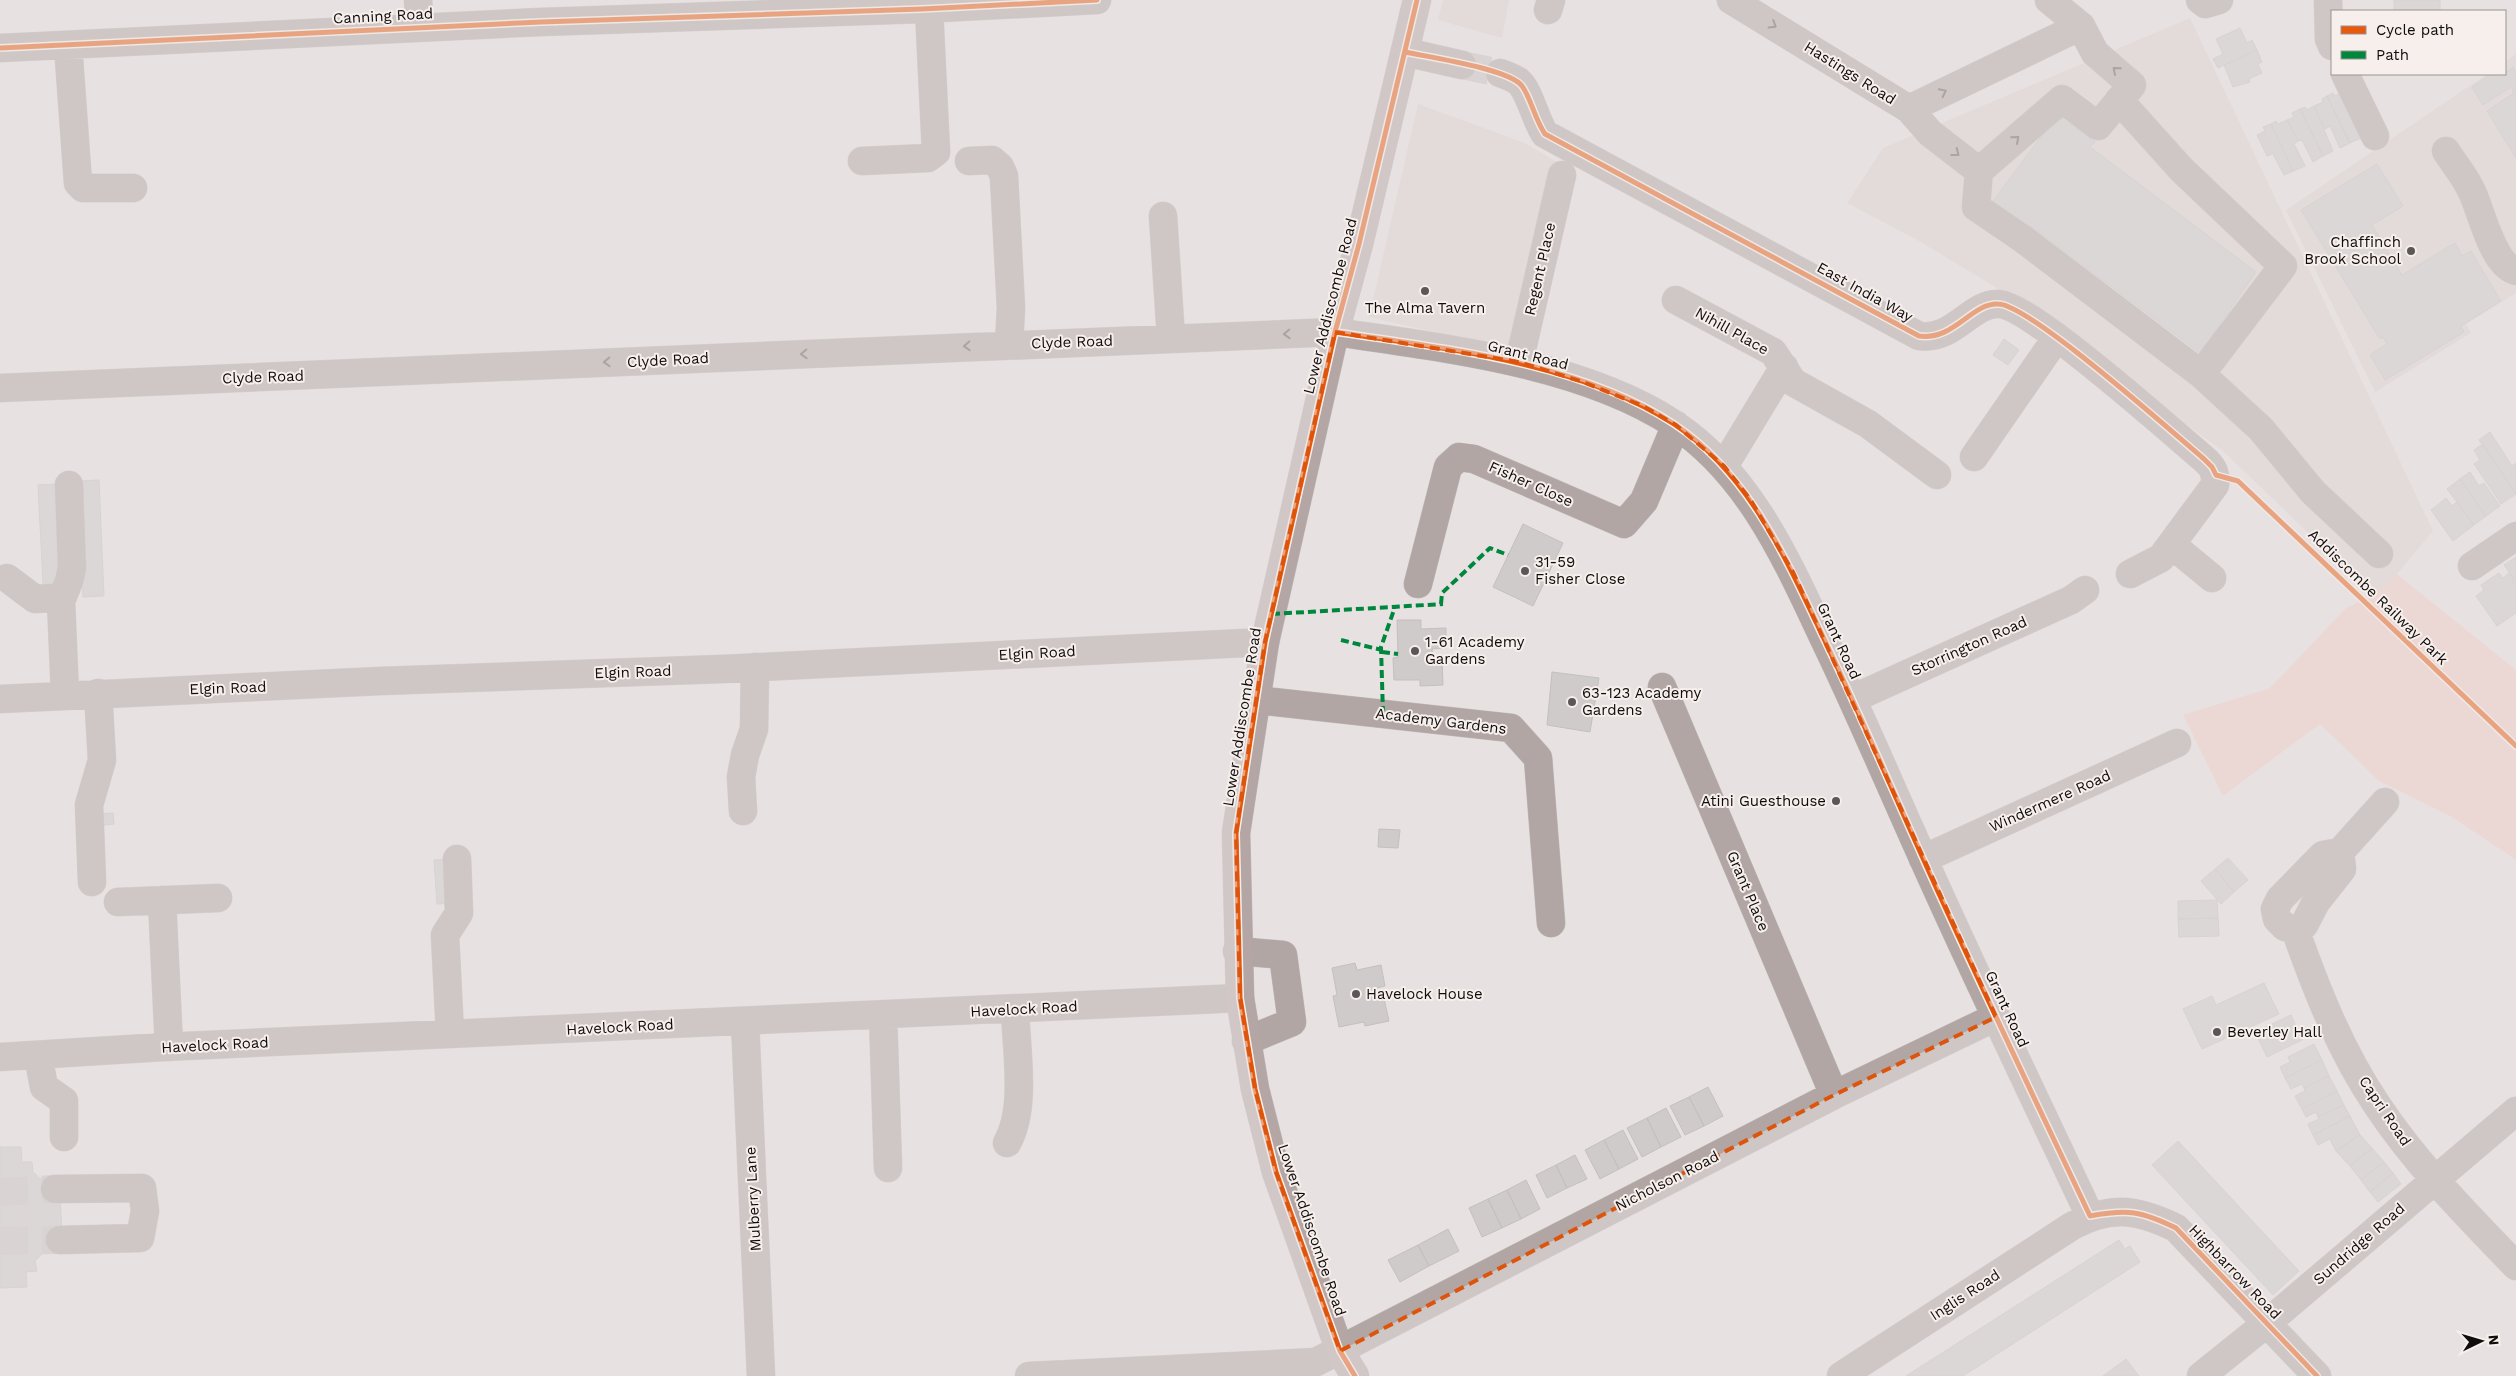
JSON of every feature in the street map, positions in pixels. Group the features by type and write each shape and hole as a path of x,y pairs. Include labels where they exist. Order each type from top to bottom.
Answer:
{"main road":[{"name":"Lower Addiscombe Road","path":"1355,1376 1340,1351 1276,1172 1255,1089 1240,998 1236,833 1265,642 1335,332 1359,244 1417,0"}],"street":[{"path":"418,0 420,27"},
{"name":"Canning Road","path":"0,48 420,27 541,11 818,6 929,9 988,3 1097,0"},
{"name":"Hastings Road","path":"1732,0 1909,109 2080,26"},
{"path":"2049,0 2080,26 2095,53 2132,84 2098,126 2062,99 1979,171 1976,207 2023,240 2201,374 2261,429 2313,492 2380,554"},
{"path":"2200,0 2205,4 2219,0"},
{"path":"2328,0 2329,39 2331,44"},
{"path":"862,161 928,158 936,152 929,9"},
{"path":"68,45 78,183 83,188 133,188"},
{"path":"1405,52 1462,65"},
{"name":"East India Way","path":"1500,73 1516,80 1523,86 1545,134 1919,336 1932,338 1943,334 1984,308 1997,304 2011,308 2057,337 2212,467 2216,475 2215,485 2161,558 2130,574"},
{"path":"2345,75 2375,136"},
{"path":"2119,100 2181,169 2283,266 2201,374"},
{"path":"1909,109 1930,133 1979,171"},
{"path":"2446,151 2473,194 2488,235 2499,256 2510,270 2516,271"},
{"path":"969,161 992,160 1000,168 1004,176 1011,308 1009,344"},
{"name":"Regent Place","path":"1519,362 1562,175"},
{"path":"1163,216 1171,338"},
{"name":"Nihill Place","path":"1676,300 1773,352 1793,382 1868,424 1880,435 1936,475"},
{"name":"Clyde Road","path":"0,388 1009,344 1335,332"},
{"name":"Grant Road","path":"1335,332 1519,362 1583,382 1644,406 1676,425 1724,466 1750,499 1793,572 1923,859 2090,1216"},
{"path":"1974,457 2057,337"},
{"name":"Nihill Place","path":"1724,466 1784,367"},
{"name":"Fisher Close","path":"1418,584 1448,467 1459,457 1474,459 1624,524 1644,501 1676,425"},
{"path":"65,695 61,601 69,582 72,568 69,485"},
{"path":"2472,566 2516,536"},
{"path":"2172,545 2212,578"},
{"path":"7,578 35,599 61,601"},
{"name":"Storrington Road","path":"1852,699 2071,600 2085,590"},
{"name":"Elgin Road","path":"0,699 98,693 755,667 1265,642"},
{"path":"743,811 741,777 745,755 754,729 755,667"},
{"name":"Grant Place","path":"1662,687 1834,1095"},
{"path":"92,882 89,805 102,760 98,693"},
{"name":"Academy Gardens","path":"1256,700 1511,728 1538,758 1552,923"},
{"name":"Windermere Road","path":"1923,859 2177,743"},
{"path":"2340,852 2342,869 2316,902 2304,925 2295,929 2285,927 2277,920 2275,909 2280,899 2323,855 2340,852 2385,802"},
{"path":"450,1034 445,935 459,914 457,859"},
{"path":"2296,882 2316,902"},
{"path":"118,902 218,898"},
{"path":"162,900 169,1047"},
{"name":"Capri Road","path":"2295,929 2312,978 2350,1058 2376,1104 2434,1180 2516,1266"},
{"path":"1238,951 1283,955 1292,1022 1246,1042"},
{"name":"Havelock Road","path":"0,1057 169,1047 883,1016 1240,998"},
{"path":"1007,1143 1013,1132 1019,1104 1016,1009"},
{"path":"883,1016 888,1168"},
{"name":"Nicholson Road","path":"1029,1376 1316,1362 1834,1095 1996,1017"},
{"name":"Mulberry Lane","path":"745,1022 761,1376"},
{"path":"38,1055 44,1087 64,1101 64,1137"},
{"name":"Sundridge Road","path":"2201,1376 2267,1323 2516,1111"},
{"path":"55,1189 142,1188 145,1211 140,1238 60,1240"},
{"name":"Highbarrow Road","path":"2090,1216 2131,1211 2154,1218 2176,1228 2316,1376"},
{"name":"Inglis Road","path":"1841,1376 2090,1216"}],"highlighted area":[{"path":"1335,332 1519,362 1583,382 1643,406 1676,425 1724,466 1750,499 1793,572 1996,1017 1834,1095 1340,1351 1276,1172 1255,1089 1240,998 1236,833 1265,642"}],"shaded area":[{"path":"1443,0 1509,0 1502,38 1438,20"},
{"path":"2190,18 2433,531 2397,574 2373,595 2223,451 1992,285 1919,241 1847,203 1883,148"},
{"name":"Chaffinch Brook School","path":"2516,54 2516,293 2466,324 2471,333 2375,392 2286,210 2486,75 2506,75 2506,61"},
{"path":"1418,104 1525,143 1560,164 1516,351 1369,317"},
{"path":"2397,574 2516,670 2516,860 2450,816 2379,781 2320,724 2223,796 2183,715 2270,688 2346,608 2373,595"}],"building":[{"path":"2394,0 2440,0 2440,10 2394,10"},
{"path":"2240,28 2247,43 2252,40 2257,50 2218,68 2213,59 2223,54 2216,39"},
{"path":"2257,50 2262,62 2258,64 2262,73 2249,79 2250,82 2233,87 2224,65"},
{"path":"2513,67 2516,72 2516,158 2487,111 2514,93 2511,87 2483,105 2472,87 2490,75 2498,75 2499,78 2506,75 2506,72"},
{"path":"2344,91 2361,138 2350,143 2327,96 2333,93 2335,96"},
{"path":"2327,96 2350,143 2340,148 2330,126 2325,129 2314,106 2323,102 2322,99"},
{"path":"2314,106 2333,151 2323,156 2300,109 2305,107 2307,110"},
{"path":"2300,109 2323,156 2313,162 2302,140 2298,141 2287,120 2294,117 2292,113"},
{"path":"2057,115 2095,142 2090,147 2256,272 2200,353 2031,226 2028,234 1988,208"},
{"path":"2287,120 2298,141 2294,144 2305,166 2293,171 2271,124 2276,121 2278,124"},
{"path":"2271,124 2293,171 2284,175 2273,154 2267,156 2257,135 2265,131 2263,127"},
{"path":"2377,164 2403,206 2372,225 2402,275 2455,243 2462,256 2471,251 2501,301 2461,326 2464,332 2385,380 2370,355 2387,344 2383,337 2380,339 2301,210"},
{"path":"2004,339 2019,350 2008,365 1993,355"},
{"path":"2490,432 2512,466 2516,463 2516,494 2479,440"},
{"path":"2483,444 2516,494 2501,504 2474,464 2480,460 2474,450"},
{"path":"2470,472 2479,486 2484,483 2500,506 2486,516 2460,479"},
{"path":"2460,479 2486,516 2474,525 2447,489"},
{"path":"99,480 104,596 83,597 78,481"},
{"path":"58,484 62,584 43,584 38,485"},
{"path":"2446,498 2452,506 2457,502 2474,525 2453,541 2431,510"},
{"name":"31-59 Fisher Close","path":"1523,524 1563,543 1533,606 1493,587"},
{"path":"2516,557 2516,582 2504,565"},
{"path":"2499,573 2503,578 2509,573 2516,584 2516,613 2497,626 2476,596 2484,590 2481,585"},
{"name":"1-61 Academy Gardens","path":"1397,620 1421,620 1421,629 1446,628 1446,648 1432,649 1433,658 1442,658 1443,685 1420,686 1420,680 1394,680 1393,658 1398,657"},
{"name":"63-123 Academy Gardens","path":"1552,672 1599,678 1590,732 1547,725"},
{"path":"113,813 114,824 96,826 96,814"},
{"path":"1379,829 1400,830 1398,848 1378,847"},
{"path":"2228,858 2248,880 2234,892 2215,869"},
{"path":"454,859 456,903 437,904 434,860"},
{"path":"2215,869 2234,892 2221,904 2201,881"},
{"path":"2217,900 2218,918 2178,919 2178,901"},
{"path":"2218,918 2219,936 2179,937 2178,919"},
{"name":"Havelock House","path":"1355,963 1357,970 1381,965 1385,986 1373,989 1374,995 1383,994 1389,1021 1365,1026 1364,1022 1339,1027 1333,996 1337,995 1332,968"},
{"name":"Beverley Hall","path":"2264,983 2279,1014 2202,1049 2183,1009 2212,996 2216,1005"},
{"path":"2291,1015 2302,1040 2267,1057 2255,1032"},
{"path":"2314,1044 2322,1060 2285,1078 2280,1067 2290,1062 2288,1057"},
{"path":"2322,1060 2329,1076 2304,1088 2302,1084 2291,1089 2285,1078"},
{"path":"2329,1076 2337,1091 2302,1109 2295,1096 2305,1091 2304,1088"},
{"path":"1708,1087 1723,1116 1704,1126 1689,1097"},
{"path":"2337,1091 2344,1105 2318,1117 2316,1112 2306,1117 2302,1109"},
{"path":"1689,1097 1704,1126 1685,1135 1670,1106"},
{"path":"2344,1105 2350,1116 2313,1135 2308,1124 2319,1119 2318,1117"},
{"path":"1666,1108 1681,1137 1661,1147 1647,1118"},
{"path":"2350,1116 2360,1135 2336,1151 2330,1139 2318,1145 2313,1135"},
{"path":"1647,1118 1661,1147 1642,1157 1627,1128"},
{"path":"1623,1130 1638,1159 1619,1169 1604,1140"},
{"path":"2360,1135 2372,1148 2350,1166 2336,1151"},
{"path":"1604,1140 1619,1169 1600,1179 1585,1150"},
{"path":"2178,1141 2299,1271 2273,1295 2152,1165"},
{"path":"0,1147 21,1147 22,1162 32,1162 33,1172 60,1197 62,1233 35,1261 37,1271 26,1272 27,1287 0,1288"},
{"path":"2372,1148 2384,1162 2361,1180 2350,1166"},
{"path":"1575,1155 1587,1179 1567,1188 1556,1165"},
{"path":"2384,1162 2393,1173 2370,1192 2361,1180"},
{"path":"1556,1165 1567,1188 1547,1198 1536,1175"},
{"path":"2393,1173 2401,1184 2378,1202 2370,1192"},
{"path":"1526,1180 1540,1209 1521,1219 1507,1190"},
{"path":"1507,1190 1521,1219 1502,1228 1488,1199"},
{"path":"1488,1199 1502,1228 1482,1237 1469,1208"},
{"path":"1448,1229 1459,1251 1429,1266 1418,1245"},
{"path":"2119,1240 2125,1249 2130,1246 2140,1262 1963,1376 1906,1376"},
{"path":"1418,1245 1429,1266 1400,1282 1388,1260"},
{"path":"2126,1359 2139,1376 2103,1376"}],"tunnel":[{"path":"1462,65 1500,73"},
{"path":"0,1192 55,1189"},
{"path":"0,1241 60,1240"}],"marked path":[{"path":"1441,604 1442,593 1490,548 1508,555"},
{"path":"1272,614 1443,604"},
{"path":"1383,714 1381,647 1395,607"},
{"path":"1341,640 1382,650"},
{"path":"1382,652 1398,654"}],"cycle path":[{"path":"0,48 541,22 922,9 1097,0"},
{"path":"1355,1376 1340,1351 1276,1172 1255,1089 1240,998 1236,833 1265,642 1335,332 1359,244 1417,0"},
{"name":"Addiscombe Railway Park","path":"1405,52 1486,69 1514,80 1525,91 1545,134 1919,336 1931,336 1942,333 1988,305 1998,304 2014,310 2039,324 2133,398 2204,459 2212,467 2216,475 2238,481 2516,746"},
{"path":"1335,332 1465,352 1510,361 1554,372 1597,386 1637,403 1674,424 1701,445 1725,468 1765,523 1797,582 1851,696 1963,947 2090,1216 2125,1212 2134,1213 2153,1218 2176,1228 2317,1376"}],"place":[{"name":"Chaffinch Brook School","path":"2411,251"},
{"name":"The Alma Tavern","path":"1425,291"},
{"name":"31-59 Fisher Close","path":"1525,571"},
{"name":"1-61 Academy Gardens","path":"1415,651"},
{"name":"63-123 Academy Gardens","path":"1572,702"},
{"name":"Atini Guesthouse","path":"1836,801"},
{"name":"Havelock House","path":"1356,994"},
{"name":"Beverley Hall","path":"2217,1032"}]}
